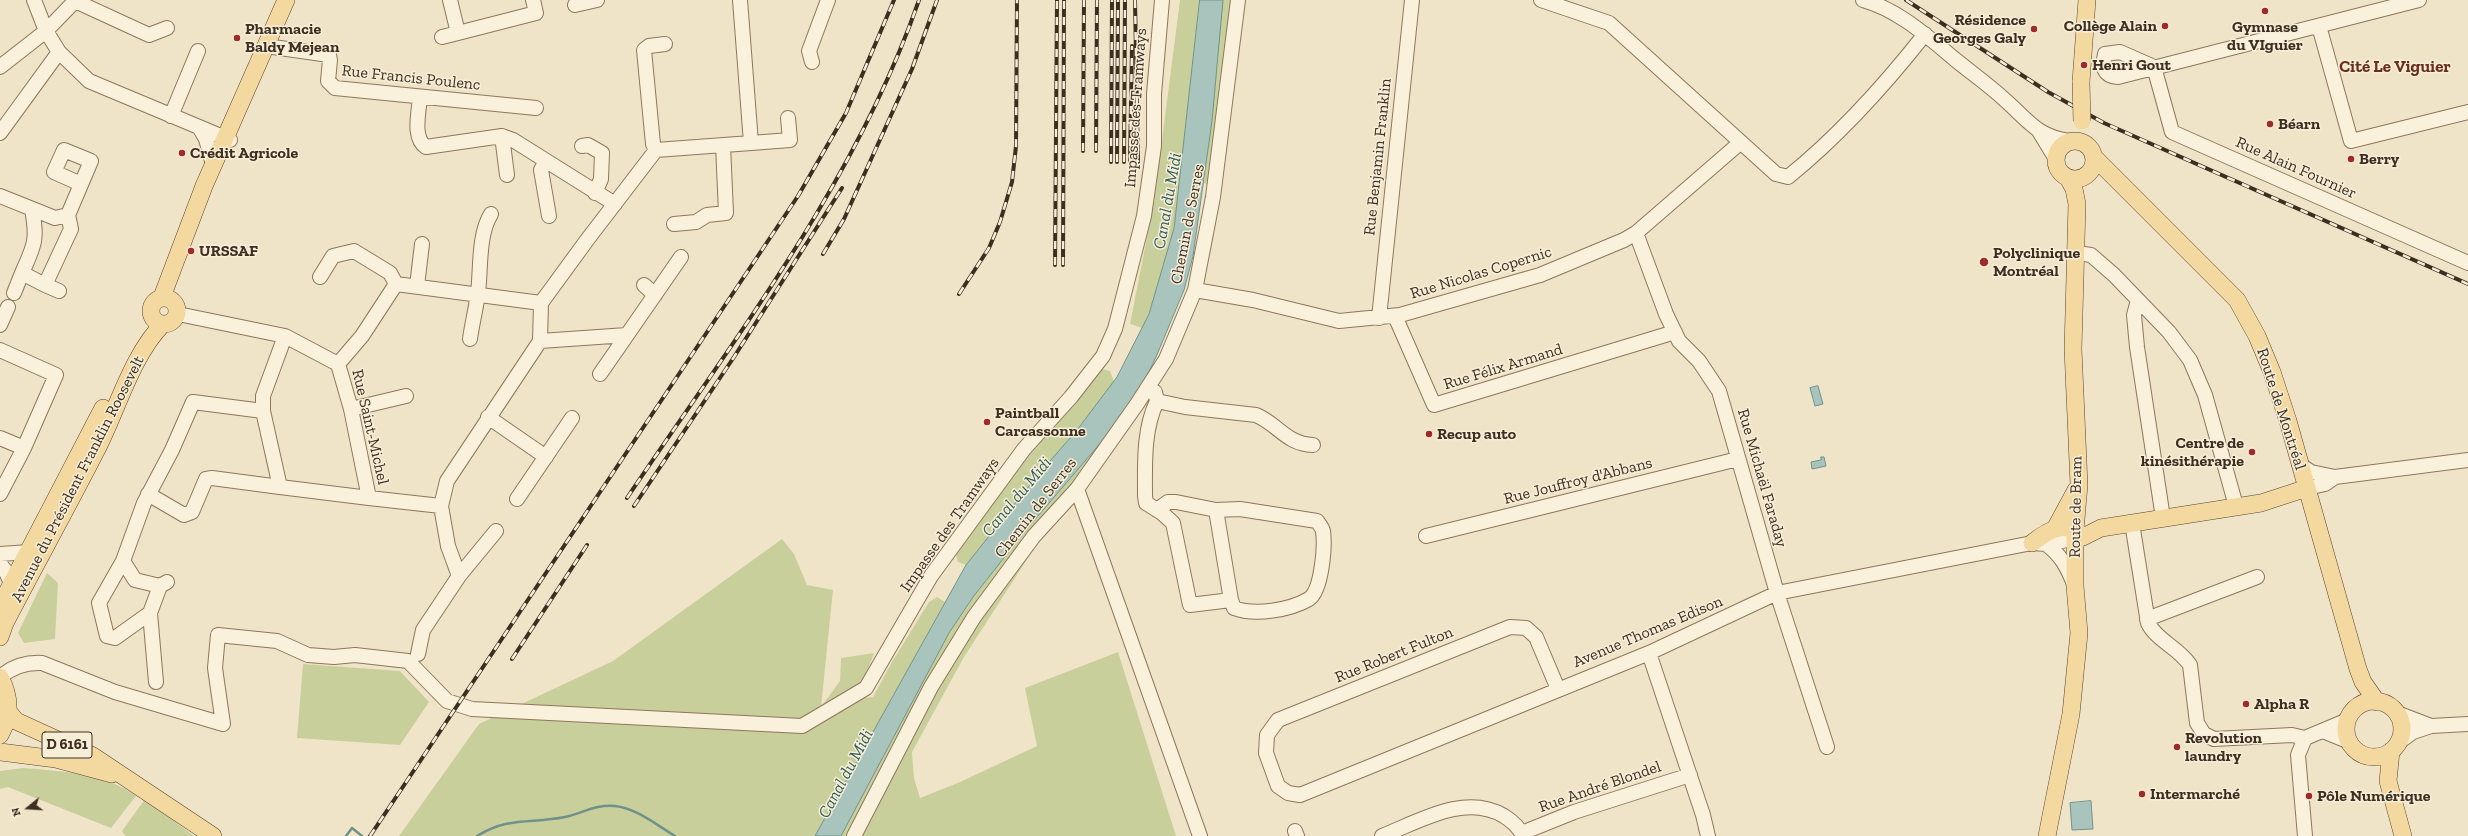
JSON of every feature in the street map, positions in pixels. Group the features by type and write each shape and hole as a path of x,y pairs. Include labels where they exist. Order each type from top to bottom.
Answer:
{"main road":[{"path":"171,304 175,282 227,139 286,0"},
{"path":"2082,146 2060,148 2056,159 2058,168 2068,178 2080,179 2090,173 2082,146 2080,82 2087,0"},
{"path":"171,304 158,299 151,307 158,320 172,322 171,304 180,244 213,165 227,139"},
{"name":"Route de Montréal","path":"2082,146 2237,300 2257,336 2272,372 2307,488 2358,669 2363,682 2377,702"},
{"name":"Route de Bram","path":"2047,836 2071,714 2079,633 2075,586 2079,485 2073,349 2077,253 2077,204 2074,189 2068,178"},
{"name":"Avenue du Président Franklin Roosevelt","path":"0,606 158,320"},
{"name":"Avenue du Président Franklin Roosevelt","path":"0,637 5,624 97,448 142,352 154,333 158,320"},
{"path":"2279,498 2292,480 2297,457"},
{"path":"2039,544 2056,527 2079,485"},
{"path":"2079,485 2088,519 2093,525 2101,528"},
{"path":"2056,527 2078,535 2101,528 2279,498 2307,488"},
{"path":"2279,498 2296,503 2313,512"},
{"path":"2078,535 2083,599 2079,633"},
{"name":"Route de Montréal","path":"2352,714 2358,669"},
{"path":"0,677 8,700 8,711 5,727 0,735"},
{"path":"2388,781 2395,746 2402,727 2397,713 2385,704 2377,702 2363,704 2352,714 2346,728 2350,742 2354,749 2369,756 2388,781 2403,836"},
{"name":"D 6161","path":"8,711 16,721 93,756 210,834"},
{"path":"2369,756 2384,755 2395,746"},
{"name":"D 6161","path":"0,752 56,759 127,778"},
{"name":"D 6161","path":"0,763 56,759"}],"street":[{"path":"450,0 458,33"},
{"path":"442,37 536,13 533,0"},
{"path":"575,5 597,0"},
{"path":"740,0 751,143"},
{"path":"812,62 809,50 828,0"},
{"name":"Impasse des Tramways","path":"0,677 7,671 30,662 42,664 122,695 223,724 215,668 218,635 277,641 308,655 334,658 355,655 408,661 447,701 472,709 802,726 866,688 931,576 1024,449 1071,398 1103,356 1115,329 1144,216 1154,146 1154,94 1162,0"},
{"name":"Chemin de Serres","path":"854,836 931,687 974,617 1034,536 1077,489 1166,359 1194,290 1213,197 1238,0"},
{"name":"Rue Benjamin Franklin","path":"1379,318 1412,0"},
{"path":"1541,0 1609,23 1776,174 1788,177 1852,118 1886,83 1924,34"},
{"path":"1863,0 1888,10 1924,34 2003,98 2038,131 2050,138 2082,146"},
{"path":"2419,0 2319,26 2351,141 2468,112"},
{"path":"0,67 46,31 76,1 149,35 167,28"},
{"path":"36,2 46,31 59,52 89,82 227,139"},
{"name":"Rue Alain Fournier","path":"2319,26 2154,67 2172,132 2468,263"},
{"path":"656,150 653,144 644,50 649,46 665,44"},
{"name":"Rue Francis Poulenc","path":"266,46 329,55 328,81 335,88 536,108"},
{"path":"172,116 198,51"},
{"path":"0,133 59,52"},
{"path":"420,97 418,137 420,143 426,147 502,136 546,161 595,193 615,204"},
{"path":"459,576 448,546 441,506 447,481 488,417 540,341 542,303 656,150 790,140 788,118"},
{"path":"199,128 206,139 213,165"},
{"path":"2038,131 2056,159"},
{"path":"502,136 508,175"},
{"name":"Rue Nicolas Copernic","path":"1194,290 1297,310 1338,321 1395,316 1540,275 1624,240 1636,233 1741,142"},
{"path":"582,146 588,145 602,153 601,179 595,193"},
{"path":"674,224 696,222 707,215 726,213 723,145"},
{"path":"546,161 541,170 549,216"},
{"path":"45,285 71,228 68,215 81,184"},
{"path":"0,196 55,218 68,215"},
{"path":"14,293 35,243 36,229 32,210"},
{"path":"470,339 478,295 484,237 487,221 492,214"},
{"name":"Rue Michaël Faraday","path":"1636,233 1674,332 1679,341 1699,361 1719,390 1777,593 1827,747"},
{"path":"417,286 422,244"},
{"path":"320,277 333,256 354,251 390,273 396,284"},
{"path":"2077,253 2092,255 2169,332 2190,360 2205,395 2236,506"},
{"path":"600,374 680,257"},
{"path":"22,273 59,291"},
{"path":"396,284 542,303"},
{"path":"338,364 362,336 396,284"},
{"path":"644,285 655,294"},
{"path":"2138,300 2134,315 2137,348 2163,518"},
{"name":"Rue Saint-Michel","path":"171,304 285,336 338,364 351,409 369,498 441,506"},
{"path":"0,325 8,307"},
{"name":"Rue Félix Armand","path":"1395,316 1434,405 1674,332"},
{"path":"540,341 627,335"},
{"path":"280,487 264,411 263,396 285,336"},
{"path":"0,350 56,375 24,448 0,494"},
{"path":"1153,379 1157,401 1151,413 1146,449 1146,503 1157,510 1173,524 1190,605 1231,600"},
{"path":"351,409 406,396"},
{"path":"1157,401 1185,407 1256,415 1265,418 1292,441 1301,444 1313,445"},
{"path":"150,613 115,638 107,636 99,603 123,561 148,494 172,450 193,402 264,411"},
{"path":"488,417 546,457"},
{"path":"517,499 572,418"},
{"path":"0,438 24,448"},
{"path":"2297,457 2311,472 2330,481"},
{"name":"Rue Jouffroy d'Abbans","path":"1426,536 1738,459"},
{"path":"2307,488 2330,481 2468,460"},
{"path":"148,494 184,515 192,512 206,479 212,478 369,498"},
{"path":"2313,512 2330,481"},
{"path":"1077,489 1200,836"},
{"path":"1157,510 1168,502 1216,510 1240,509 1308,518 1317,521 1323,530 1323,560 1316,587 1310,598 1272,610 1241,611 1234,608 1231,600 1216,510"},
{"path":"2132,523 2147,619 2154,631 2185,657 2190,665 2197,723 2200,730 2208,737 2214,739 2292,735 2305,738 2324,731 2352,714"},
{"path":"418,654 423,630 459,576 496,531"},
{"name":"Avenue Thomas Edison","path":"1278,786 1288,793 1300,795 1318,789 1558,689 1649,653 1777,593 2039,544 2078,535"},
{"path":"2039,544 2056,551 2065,563 2075,586"},
{"path":"0,554 29,552"},
{"path":"123,561 135,580 163,584 150,613 156,682"},
{"path":"0,564 6,570 12,585"},
{"path":"2147,619 2257,577"},
{"name":"Rue Robert Fulton","path":"1278,786 1266,753 1267,735 1278,720 1510,627 1526,628 1536,637 1558,689"},
{"path":"1649,653 1690,775 1708,836"},
{"path":"2397,713 2431,726"},
{"path":"2395,746 2412,732 2431,726 2468,724"},
{"path":"2324,731 2350,742"},
{"path":"2305,738 2298,755 2305,836"},
{"name":"Rue André Blondel","path":"1522,834 1574,812 1690,775"},
{"path":"1382,836 1451,809 1469,806 1494,810 1512,821 1522,834"}],"green space":[{"path":"1180,0 1200,0 1174,228 1149,314 1142,328 1130,324 1154,202"},
{"path":"1223,0 1234,0 1209,185 1204,183"},
{"path":"1102,369 1110,371 1114,382 966,565 958,562 956,555 1005,487 1035,448"},
{"path":"1109,433 1114,441 1114,449 1037,544 964,657 912,752 914,778 920,798 960,782 1037,746 1025,688 1118,652 1176,836 841,836 949,633 973,597 1026,530"},
{"path":"782,539 794,554 807,585 833,590 821,707 840,681 841,658 874,653 866,675 863,698 873,697 892,662 929,602 937,597 945,602 815,836 399,836 479,724 613,661"},
{"path":"47,573 58,583 55,639 24,643 18,633"},
{"path":"303,664 400,671 429,702 400,745 297,738"},
{"path":"23,768 82,774 111,782 136,796 111,828 8,787 0,789 0,771"},
{"path":"145,799 194,836 125,836 122,831"}],"water":[{"path":"1200,0 1223,0 1212,121 1193,256 1184,290 1156,357 1141,388 1109,433 1026,530 973,597 949,633 841,836 815,836 966,565 1037,476 1077,430 1117,377 1149,314 1174,228"},
{"path":"1818,386 1823,404 1815,406 1810,388"},
{"path":"1821,457 1824,457 1826,466 1812,469 1811,462 1821,460"},
{"path":"2091,801 2093,829 2072,830 2070,803"}],"waterway":[{"path":"477,836 510,823 565,817 602,806 623,807 631,810 675,836"},
{"path":"346,836 352,828 362,836"}],"railway":[{"path":"370,836 798,196 846,113 894,0"},
{"path":"627,498 750,319 790,258 827,196 862,132 893,67 919,0"},
{"path":"823,254 844,219 912,69 937,0"},
{"path":"959,294 989,248 1000,222 1012,182 1016,146 1017,0"},
{"path":"1055,265 1057,0"},
{"path":"1063,265 1064,0"},
{"path":"1083,151 1084,0"},
{"path":"1096,151 1097,0"},
{"path":"1111,162 1112,0"},
{"path":"1117,162 1118,0"},
{"path":"1124,162 1125,0"},
{"path":"1135,0 1138,162"},
{"path":"1906,0 2048,92 2104,123 2468,284"},
{"path":"1130,162 1132,46"},
{"path":"634,506 734,357 842,188"},
{"path":"512,659 587,545"}],"place":[{"name":"Gymnase du VIguier","path":"2265,11"},
{"name":"Collège Alain","path":"2165,26"},
{"name":"Résidence Georges Galy","path":"2034,29"},
{"name":"Pharmacie Baldy Mejean","path":"237,38"},
{"name":"Henri Gout","path":"2084,65"},
{"name":"Béarn","path":"2270,124"},
{"name":"Crédit Agricole","path":"182,153"},
{"name":"Berry","path":"2351,159"},
{"name":"URSSAF","path":"191,251"},
{"name":"Polyclinique Montréal","path":"1984,262"},
{"name":"Paintball Carcassonne","path":"987,422"},
{"name":"Recup auto","path":"1429,434"},
{"name":"Centre de kinésithérapie","path":"2252,452"},
{"name":"Alpha R","path":"2246,704"},
{"name":"Revolution laundry","path":"2177,747"},
{"name":"Intermarché","path":"2142,794"},
{"name":"Pôle Numérique","path":"2309,796"}],"district":[{"name":"Cité Le Viguier","path":"2395,67"}],"water label":[{"name":"Canal du Midi","path":"1168,201"},
{"name":"Canal du Midi","path":"1017,497"},
{"name":"Canal du Midi","path":"846,774"}]}
